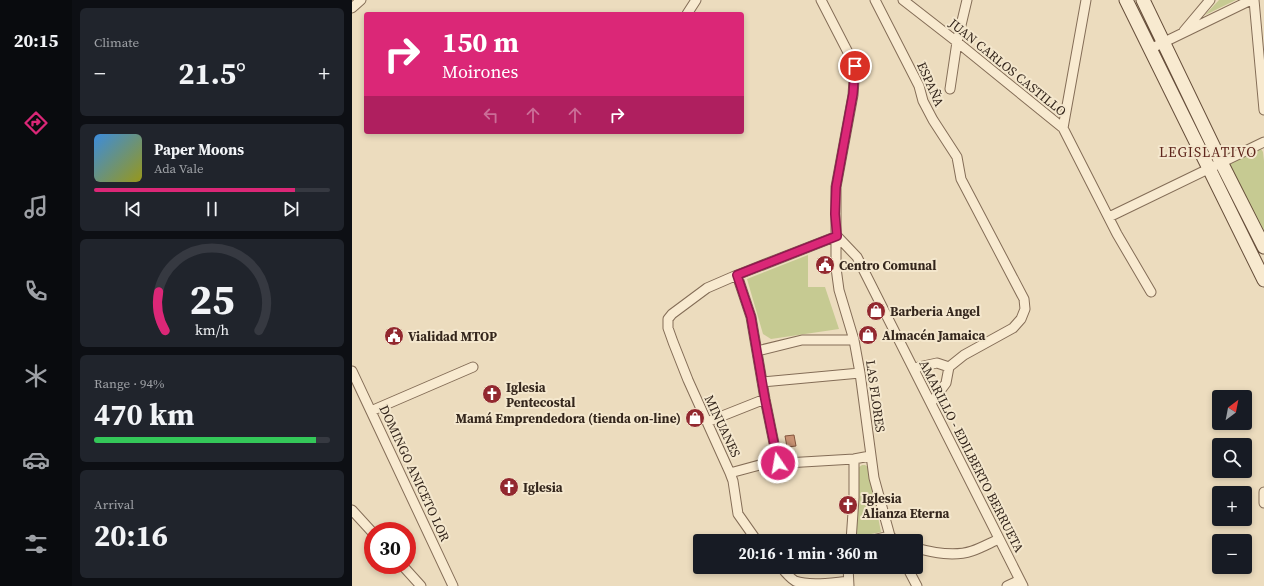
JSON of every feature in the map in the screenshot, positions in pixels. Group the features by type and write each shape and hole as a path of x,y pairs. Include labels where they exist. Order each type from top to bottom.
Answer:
{"street":[{"path":"352,8 361,0"},
{"path":"688,12 696,0"},
{"name":"LAS FLORES","path":"821,0 855,66 853,94 836,187 836,268 839,290 854,340 860,373 874,478 891,534"},
{"name":"ESPAÑA","path":"875,0 919,86 923,101 956,157 961,179 1024,299 1025,309 1021,319 1013,328 964,355 949,367"},
{"name":"JUAN CARLOS CASTILLO","path":"903,0 1063,128 1092,188 1151,292"},
{"path":"950,88 957,42 967,0"},
{"path":"1063,128 1086,0"},
{"path":"1126,0 1264,280"},
{"path":"1143,0 1221,162 1263,243"},
{"path":"1182,34 1210,0"},
{"path":"1150,49 1251,0"},
{"path":"1254,0 1264,110"},
{"path":"1109,217 1264,142"},
{"path":"778,463 751,317 737,275 837,236"},
{"name":"AMARILLO - EDILBERTO BERRUETA","path":"837,236 857,257 1022,583"},
{"name":"MINUANES","path":"737,275 707,288 672,314 668,319 668,328 730,473 733,481 738,514 751,534"},
{"path":"757,351 802,340 854,340"},
{"path":"914,368 937,363 949,367 946,382 931,403"},
{"path":"371,411 472,367"},
{"name":"DOMINGO ANICETO LOR","path":"352,370 453,586"},
{"path":"762,382 860,373"},
{"path":"707,422 765,399"},
{"path":"730,473 767,463 870,456"},
{"path":"851,534 854,498 854,458"},
{"path":"1264,492 1264,503"},
{"path":"352,510 364,523"},
{"path":"923,549 946,554 961,553 972,551 999,539"},
{"path":"410,574 421,586"},
{"path":"788,574 801,584 814,586 849,583"},
{"path":"911,574 917,586"},
{"path":"1007,586 1022,583"}],"green space":[{"path":"1219,0 1236,0 1205,15"},
{"path":"1258,149 1261,149 1263,152 1264,161 1264,234 1228,167 1230,163"},
{"path":"808,255 808,287 825,287 839,329 771,339 763,334 747,279"},
{"path":"862,465 868,467 881,532 856,534 858,468"}],"building":[{"path":"794,435 796,446 787,447 785,436"}],"place":[{"name":"Centro Comunal","path":"825,265"},
{"name":"Barberia Angel","path":"876,311"},
{"name":"Almacén Jamaica","path":"868,335"},
{"name":"Vialidad MTOP","path":"394,336"},
{"name":"Iglesia Pentecostal","path":"492,394"},
{"name":"Mamá Emprendedora (tienda on-line)","path":"695,418"},
{"name":"Iglesia","path":"509,487"},
{"name":"Iglesia Alianza Eterna","path":"848,505"}],"district":[{"name":"LEGISLATIVO","path":"1208,152"}],"route":[{"path":"778,463 751,317 737,275 837,236 835,214 836,187 853,94 855,66"}]}
